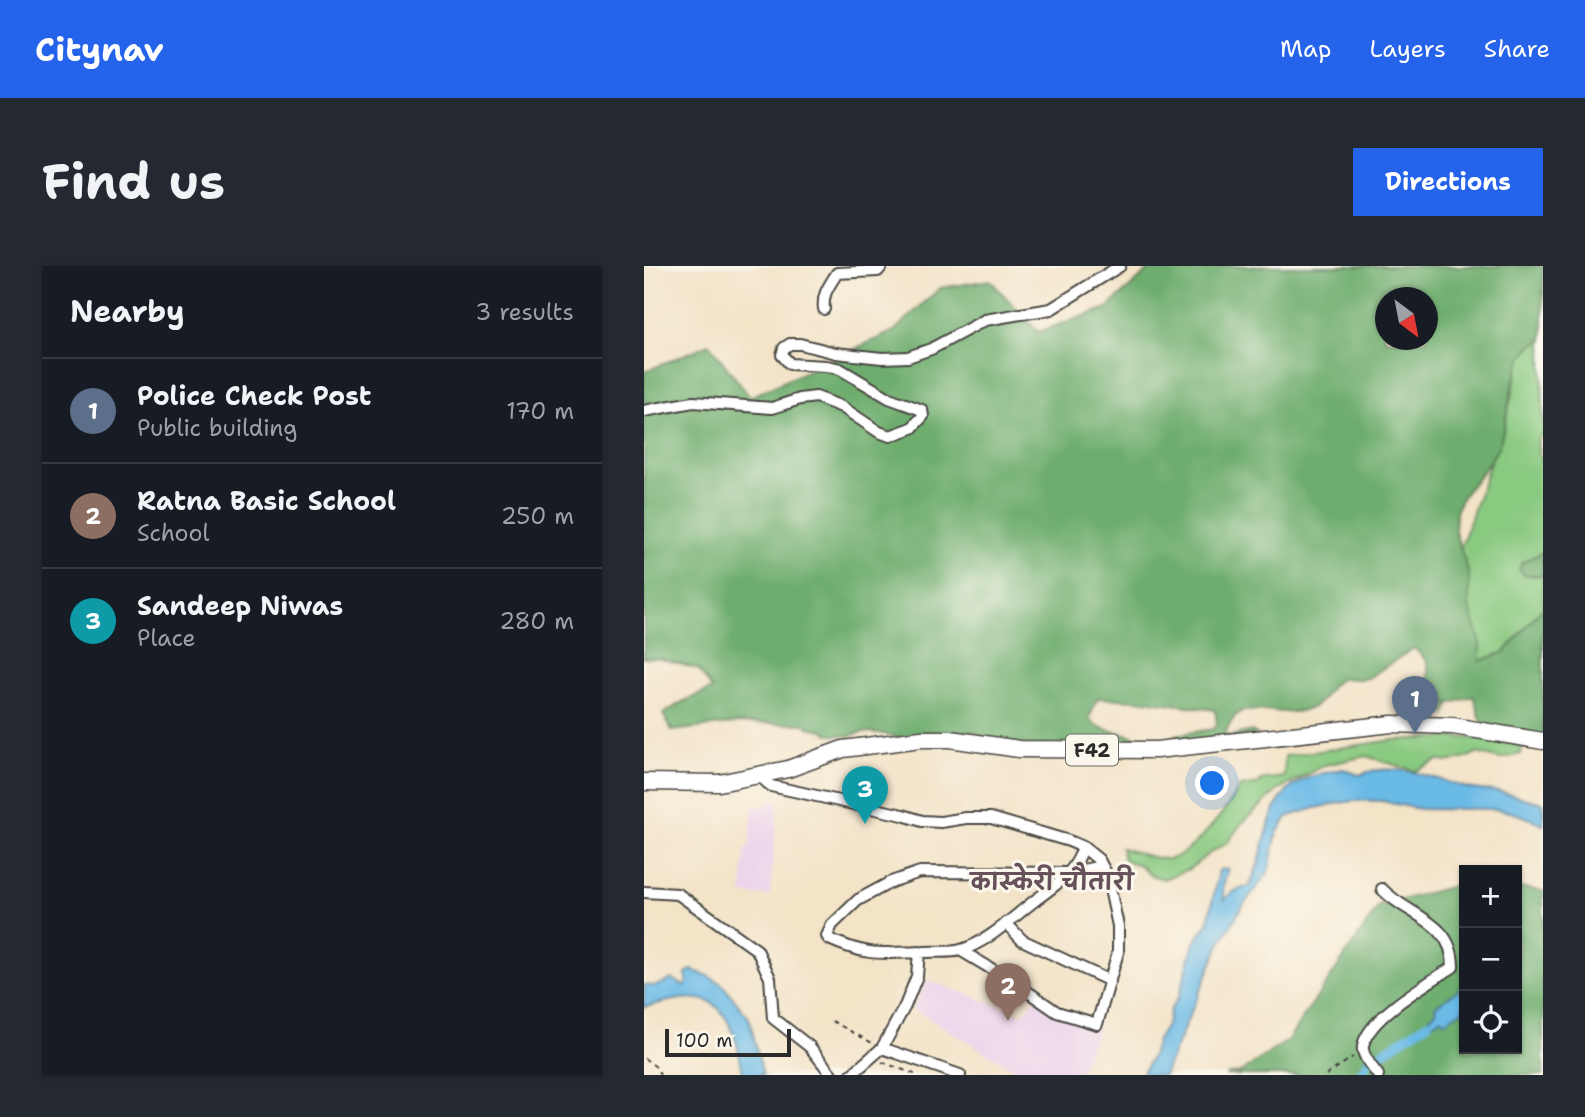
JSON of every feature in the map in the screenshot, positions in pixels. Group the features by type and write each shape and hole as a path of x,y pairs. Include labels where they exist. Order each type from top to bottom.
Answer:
{"highway":[{"name":"F42","path":"644,782 719,783 788,769 843,749 921,739 1019,749 1156,750 1392,724 1453,726 1543,741"}],"street":[{"path":"824,309 825,292 837,273 878,271 882,266"},
{"path":"644,411 693,402 772,408 816,397 852,412 879,432 896,435 917,424 923,416 922,410 889,398 841,369 790,364 782,355 784,348 790,344 800,344 836,353 882,358 908,357 931,349 985,320 1051,309 1120,266"},
{"path":"758,775 771,786 922,821 992,818 1083,847 1102,866 1110,886 1118,926 1118,953 1097,1024 1057,1012 960,950"},
{"path":"1083,847 1079,862 1069,873 1006,923 978,942 960,950 888,955 858,951 829,939 828,933 832,925 858,900 891,882 920,872 1069,873 1102,866"},
{"path":"1378,1075 1363,1051 1370,1032 1396,1003 1453,967 1445,936 1438,927 1382,889"},
{"path":"644,892 678,894 757,950 770,978 773,1018 810,1047 832,1075"},
{"path":"1006,923 1022,940 1110,981"},
{"path":"851,1075 882,1048 905,1006 917,976 919,952"},
{"path":"882,1048 960,1075"}],"path":[{"path":"832,1021 882,1048 878,1061 917,1075"},
{"path":"1326,1075 1363,1051"},
{"path":"644,1058 656,1067 660,1075"}],"shaded area":[{"path":"767,801 778,802 770,896 742,894 745,848 749,848 753,806 766,807"},
{"path":"927,980 1023,1014 1034,1000 1099,1028 1078,1075 1024,1075 913,1009"}],"green space":[{"path":"1153,266 1543,266 1543,340 1532,345 1517,369 1499,445 1459,503 1455,531 1469,574 1469,605 1480,640 1480,661 1505,652 1543,607 1543,737 1486,726 1480,718 1474,696 1449,704 1429,702 1428,666 1414,648 1368,678 1341,679 1332,685 1319,703 1309,709 1293,712 1242,711 1235,716 1224,734 1230,736 1252,731 1258,735 1166,747 1175,735 1213,729 1217,724 1215,710 1151,701 1098,698 1089,718 1093,723 1137,738 1135,744 1079,754 990,740 970,731 909,740 879,733 830,735 805,724 739,723 672,731 663,714 712,689 698,669 660,659 644,658 644,372 709,344 750,397 894,331 940,288 990,280 1038,332 1107,308"},
{"path":"1542,340 1543,433 1537,441 1543,462 1543,552 1538,555 1533,576 1543,575 1543,607 1505,652 1480,661 1451,699 1445,714 1439,713 1430,703 1429,639 1508,411 1520,359 1530,346"},
{"path":"1543,552 1543,575 1524,575 1519,569 1522,562"},
{"path":"1454,737 1494,740 1522,747 1521,754 1500,759 1477,753 1463,759 1446,762 1438,760 1415,771 1366,756 1325,765 1278,790 1242,823 1227,843 1189,869 1164,879 1150,875 1140,865 1124,860 1121,848 1163,859 1177,856 1187,850 1218,818 1240,787 1260,784 1260,780 1284,777 1285,756 1393,740"},
{"path":"1459,884 1459,1054 1522,1054 1522,888 1543,891 1543,1075 1226,1075 1241,1072 1287,1041 1379,906"}],"water":[{"path":"1343,769 1359,775 1385,770 1412,772 1469,788 1501,792 1543,803 1543,825 1498,810 1423,809 1369,800 1333,804 1287,817 1277,833 1268,873 1243,905 1220,944 1164,1075 1141,1075 1179,996 1194,943 1208,923 1219,870 1228,869 1223,887 1224,900 1232,892 1249,886 1279,801 1301,781"},
{"path":"691,970 721,983 749,1018 763,1075 743,1075 732,1032 721,1011 713,1004 689,998 644,1007 644,985 655,986 672,979 685,986 686,973"},
{"path":"1459,989 1459,1012 1445,1022 1441,1018 1429,1025 1427,1021 1436,1011 1435,1006"}],"waterway":[{"path":"1359,1075 1369,1061 1428,1023"}],"place":[{"name":"Police Check Post","path":"1415,734"},
{"name":"Sandeep Niwas","path":"865,824"},
{"name":"Ratna Basic School","path":"1008,1021"}],"district":[{"name":"कास्केरी चौतारी","path":"1052,882"}]}
